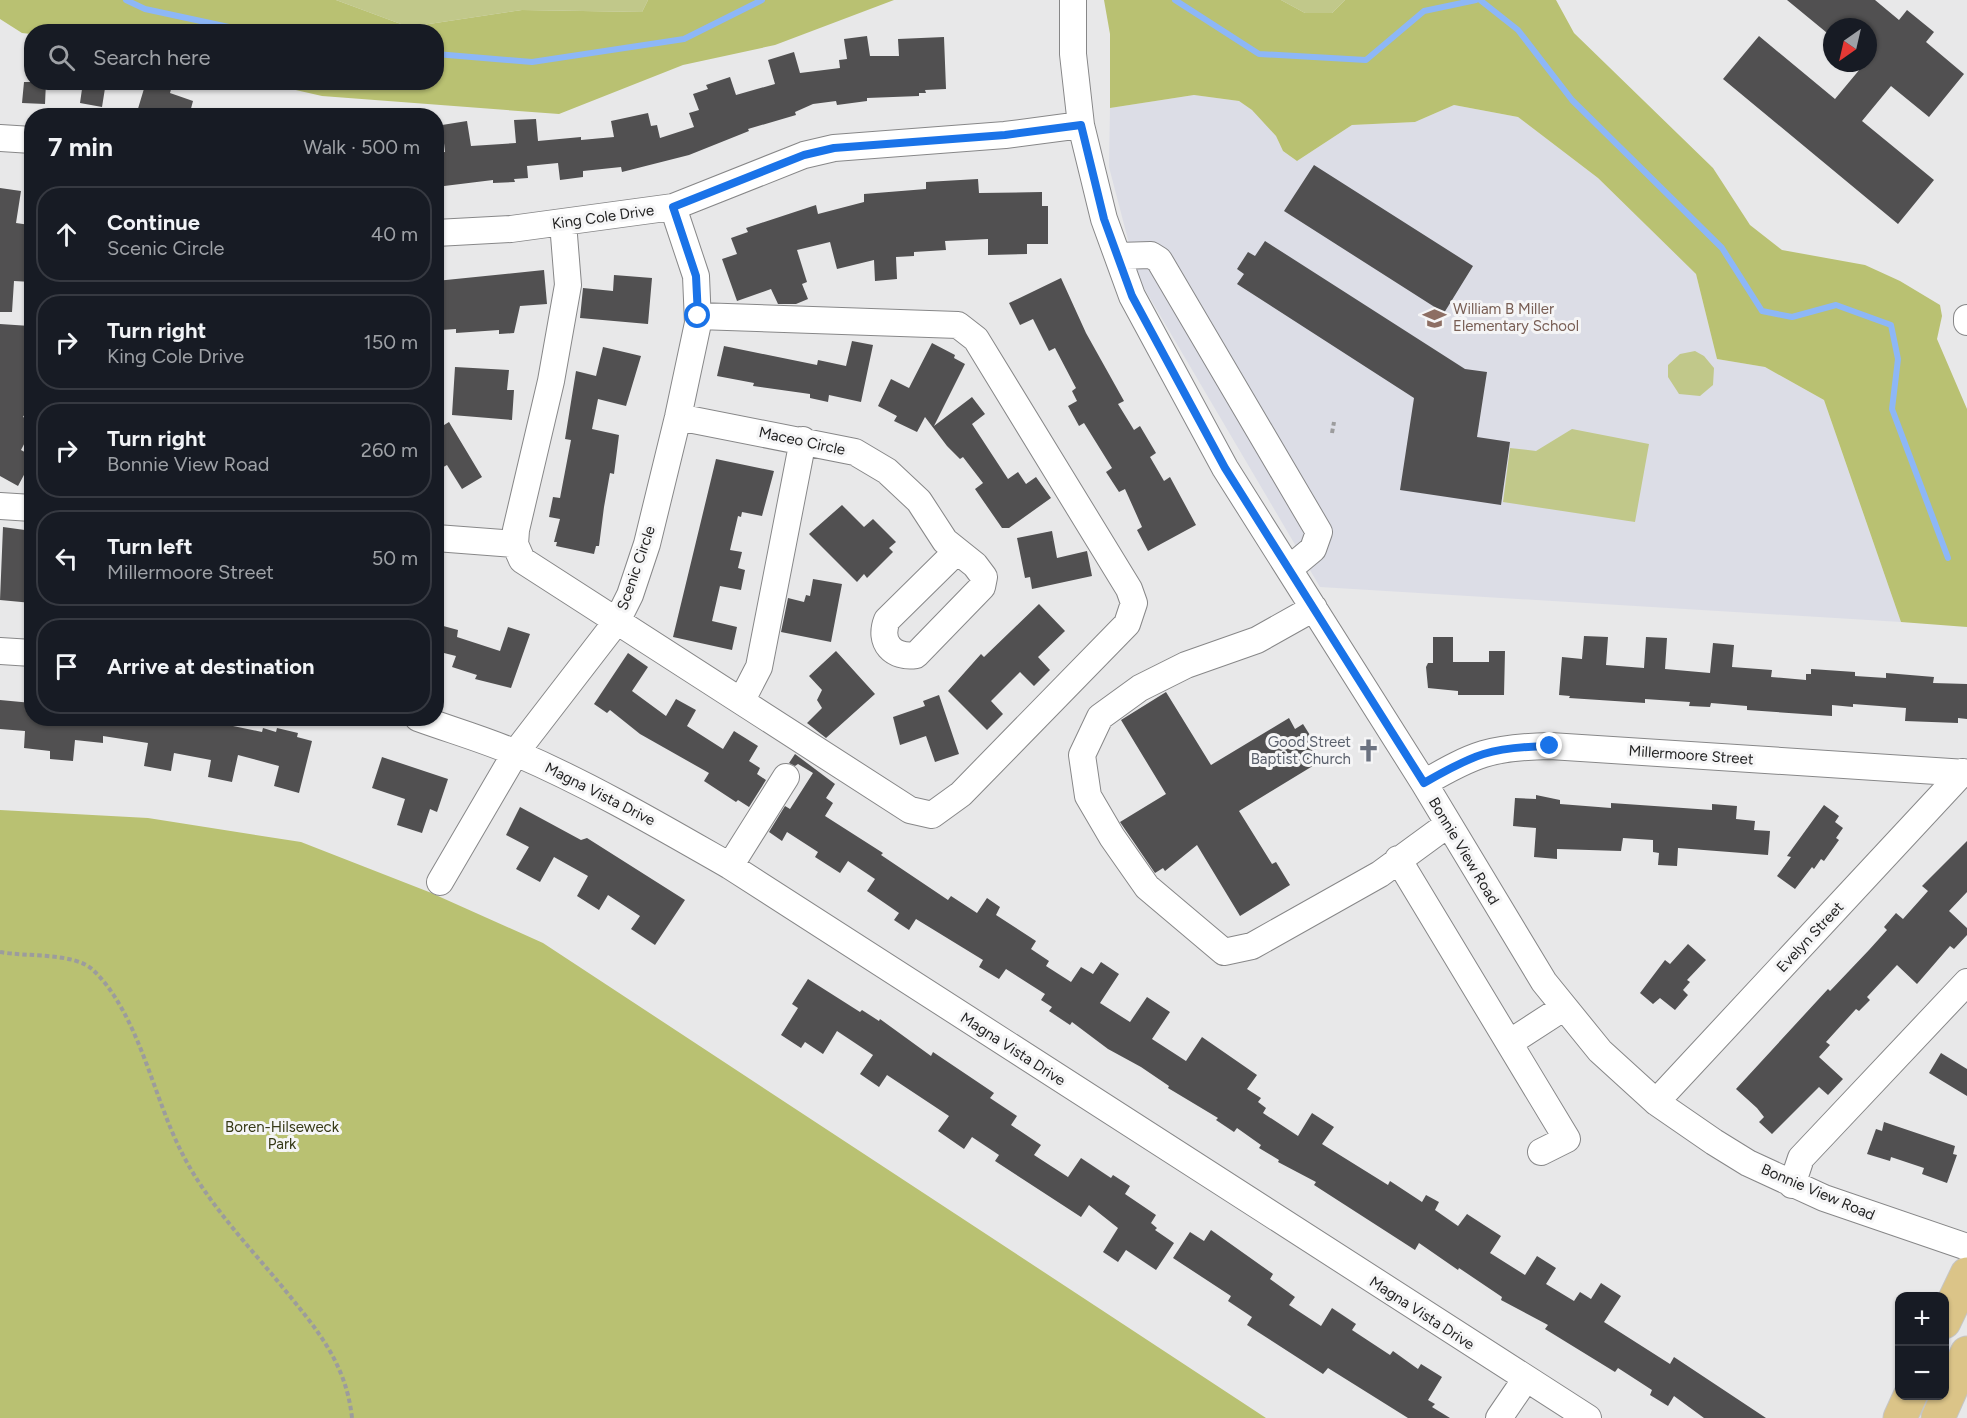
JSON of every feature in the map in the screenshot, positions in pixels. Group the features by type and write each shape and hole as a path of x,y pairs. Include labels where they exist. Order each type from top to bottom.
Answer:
{"main road":[{"path":"1949,1312 1967,1274"},
{"path":"1938,1418 1967,1353"},
{"path":"1900,1418 1908,1400"}],"street":[{"name":"Bonnie View Road","path":"1073,0 1073,54 1081,125 1104,219 1132,296 1225,468 1424,783 1544,982 1600,1051 1656,1102 1714,1143 1792,1185 1870,1215 1967,1247"},
{"name":"King Cole Drive","path":"444,232 511,229 673,207 804,155 834,148 1005,135 1081,125"},
{"path":"0,138 24,140"},
{"name":"Scenic Circle","path":"440,882 516,752 617,621 630,595 647,544 678,417 698,316 696,276 673,207"},
{"path":"563,223 567,285 551,381 516,531 515,544 522,560 910,810 932,815 961,794 1090,665 1127,624 1134,603 1129,589 976,339 958,325 698,316"},
{"path":"1118,256 1151,255 1159,260 1319,532 1319,538 1313,549 1289,569"},
{"name":"Maceo Circle","path":"678,417 855,452 887,471 919,501 945,541 957,550"},
{"path":"742,700 759,667 803,440"},
{"path":"0,506 24,508"},
{"path":"444,539 515,544"},
{"path":"1314,608 1257,640 1186,665 1140,688 1100,717 1082,755 1088,796 1112,837 1147,887 1224,952 1252,946 1380,873 1448,825"},
{"path":"0,651 24,652"},
{"name":"Magna Vista Drive","path":"441,726 516,752 625,806 730,866 1525,1380 1588,1418"},
{"name":"Millermoore Street","path":"1424,783 1472,756 1510,747 1530,746 1965,773"},
{"name":"Evelyn Street","path":"1656,1102 1965,773"},
{"path":"730,866 786,777"},
{"path":"1398,859 1567,1139 1540,1152"},
{"path":"1792,1185 1801,1158 1967,982"},
{"path":"1509,1043 1563,1008"},
{"path":"1499,1418 1525,1380"}],"path":[{"path":"1332,433 1334,422"},
{"path":"0,952 75,959 91,968 113,993 145,1060 181,1152 207,1193 323,1337 341,1372 350,1400 352,1418"}],"shaded area":[{"name":"William B Miller Elementary School","path":"1194,95 1239,101 1254,111 1276,136 1283,151 1297,161 1352,125 1415,122 1454,105 1518,117 1598,178 1696,274 1717,359 1765,367 1824,400 1901,622 1320,587 1138,278 1109,167 1110,108"}],"green space":[{"path":"0,0 336,0 401,24 24,24 24,33 0,19"},
{"path":"336,0 648,0 642,12 522,10 429,24 401,24"},
{"path":"648,0 894,0 775,45 683,65 559,114 322,96 296,90 444,90 444,24 429,24 522,10 642,12"},
{"path":"1104,0 1281,0 1305,13 1332,13 1345,0 1556,0 1574,33 1713,168 1750,225 1782,250 1865,265 1900,281 1940,305 1942,316 1937,339 1967,409 1967,627 1901,622 1824,400 1765,367 1717,359 1696,274 1598,178 1518,117 1454,105 1415,122 1352,125 1297,161 1283,151 1276,136 1252,110 1239,101 1194,95 1110,108 1110,34"},
{"path":"1281,0 1345,0 1332,13 1305,13"},
{"path":"1695,351 1704,356 1714,368 1713,385 1700,396 1679,394 1668,377 1668,365 1680,354"},
{"path":"1572,429 1649,444 1635,522 1503,502 1510,448 1536,451"},
{"name":"Boren-Hilseweck Park","path":"0,810 148,818 301,842 429,892 543,943 1266,1418 0,1418"}],"building":[{"path":"1787,0 1875,0 1899,20 1907,10 1934,32 1926,42 1964,74 1929,117 1891,86 1862,121 1934,180 1898,224 1723,79 1759,36 1835,99 1858,72 1877,72 1877,18 1823,18 1823,30"},
{"path":"867,36 870,56 899,56 898,39 944,37 946,89 925,90 926,93 919,93 919,96 867,98 867,101 837,105 836,101 813,104 795,112 796,115 748,129 749,131 689,155 622,172 621,167 583,171 583,177 560,180 558,163 527,166 528,178 514,179 515,182 493,183 493,180 444,186 444,125 467,121 471,146 516,143 514,120 536,119 538,141 581,137 581,140 614,137 611,121 648,113 651,126 657,125 660,138 694,127 689,113 699,110 693,94 708,89 706,85 730,77 736,95 775,84 768,60 794,52 800,73 840,68 839,60 847,59 844,39"},
{"path":"24,82 24,90 46,90 45,104 22,103"},
{"path":"82,90 105,90 102,107 80,103"},
{"path":"144,90 171,90 170,93 193,101 191,108 138,108"},
{"path":"1314,165 1473,266 1444,313 1284,211"},
{"path":"978,179 979,193 1042,192 1042,206 1048,206 1048,244 1027,244 1027,254 988,255 988,239 945,241 946,250 914,252 914,256 896,257 897,279 875,281 874,260 837,269 830,242 797,250 807,282 802,284 808,299 796,304 778,304 771,289 737,301 722,259 737,254 731,238 748,232 746,228 816,205 818,214 864,202 864,194 926,189 926,182"},
{"path":"0,188 21,191 16,223 24,224 24,282 14,281 12,312 0,312"},
{"path":"1265,241 1465,369 1487,372 1477,437 1510,442 1501,505 1400,490 1414,398 1237,284 1244,274 1237,269 1248,252 1255,256"},
{"path":"544,270 547,304 520,306 514,333 499,334 499,330 456,333 456,329 444,330 444,280"},
{"path":"614,275 652,278 648,324 580,318 583,288 613,291"},
{"path":"1061,278 1086,333 1124,401 1118,404 1134,430 1140,426 1156,453 1150,457 1164,481 1170,477 1196,525 1148,551 1137,530 1142,527 1125,489 1119,492 1106,472 1112,468 1084,423 1079,426 1068,406 1077,401 1072,391 1076,388 1055,348 1049,351 1033,319 1020,325 1009,303"},
{"path":"0,324 24,326 24,444 21,450 24,452 24,475 18,486 0,476"},
{"path":"852,341 873,345 861,402 829,395 828,402 810,398 810,394 753,386 754,383 717,376 724,346 817,365 818,360 846,366"},
{"path":"932,343 955,355 954,358 965,364 934,426 972,397 985,414 972,424 1008,479 1018,472 1026,484 1036,477 1051,498 1009,528 1002,528 975,489 983,483 963,457 960,459 947,446 925,417 917,432 894,421 897,416 878,406 891,379 909,388"},
{"path":"603,347 641,356 626,406 598,399 592,429 619,435 614,474 610,473 599,546 596,546 594,554 556,546 557,542 554,542 560,519 549,517 553,497 560,498 571,440 565,439 576,371 596,376"},
{"path":"455,367 509,370 507,390 514,390 512,420 452,415"},
{"path":"449,422 482,477 462,489 447,465 444,467 444,425"},
{"path":"716,459 774,471 762,516 742,512 741,517 738,516 730,550 742,552 738,568 745,570 741,590 720,586 712,621 737,627 732,650 673,637"},
{"path":"842,505 864,527 873,519 896,542 889,548 893,552 867,578 864,574 857,582 809,534"},
{"path":"3,527 24,530 24,602 0,600"},
{"path":"1052,531 1057,558 1087,551 1092,576 1032,589 1030,577 1025,578 1017,538"},
{"path":"813,579 842,584 831,642 781,632 788,598 804,602 806,595 810,596"},
{"path":"1039,604 1065,631 1038,657 1050,670 1034,686 1020,672 991,701 1003,714 987,730 948,691 981,654 984,657"},
{"path":"444,626 458,630 457,637 500,651 508,627 530,634 511,688 475,679 477,675 452,667 456,656 444,653"},
{"path":"1584,636 1608,637 1606,665 1644,668 1646,637 1667,638 1665,669 1710,673 1713,643 1734,645 1732,667 1772,670 1771,677 1806,680 1806,674 1811,674 1811,669 1855,672 1855,676 1886,678 1886,673 1934,677 1933,683 1967,684 1967,719 1958,718 1958,723 1905,721 1906,708 1853,704 1853,707 1832,705 1832,716 1747,710 1747,706 1711,703 1710,707 1689,706 1690,702 1645,699 1645,703 1569,698 1570,696 1559,695 1562,657 1582,659"},
{"path":"1433,637 1453,637 1453,662 1489,662 1489,651 1505,651 1504,695 1458,695 1458,691 1428,688 1426,667 1428,663 1433,663"},
{"path":"836,651 875,694 826,738 807,723 822,708 817,700 822,690 809,676"},
{"path":"628,653 648,667 632,691 666,716 676,699 696,710 687,726 723,749 734,731 758,746 749,761 760,768 757,774 766,780 749,807 738,800 736,802 704,781 709,773 640,734 610,710 607,713 594,704"},
{"path":"1166,692 1211,765 1289,718 1295,729 1303,724 1318,748 1310,753 1316,764 1239,811 1272,864 1276,862 1290,885 1240,916 1197,845 1165,871 1163,868 1155,873 1120,822 1166,794 1121,720"},
{"path":"939,695 959,754 935,762 926,736 900,745 893,717 925,706 923,701"},
{"path":"0,700 24,702 24,726 233,726 262,732 263,728 276,732 277,728 298,733 297,737 312,741 299,793 274,786 279,766 238,755 232,782 208,777 211,760 174,753 171,771 144,766 148,743 103,736 103,743 75,740 73,761 50,759 50,751 24,748 25,731 0,729"},
{"path":"795,754 835,784 826,798 833,803 825,816 883,853 881,855 948,900 951,896 977,913 987,898 1000,907 996,915 1036,941 1031,949 1049,961 1046,966 1071,982 1081,967 1093,974 1101,962 1119,974 1100,1003 1130,1022 1147,997 1170,1012 1152,1039 1186,1061 1202,1037 1257,1075 1247,1089 1261,1098 1258,1102 1266,1108 1263,1113 1298,1136 1312,1113 1334,1127 1322,1144 1388,1185 1390,1181 1422,1202 1426,1195 1439,1202 1435,1210 1458,1226 1467,1214 1501,1236 1490,1253 1525,1275 1537,1256 1556,1268 1546,1284 1574,1301 1580,1292 1591,1299 1601,1283 1621,1296 1604,1322 1670,1364 1674,1357 1766,1418 1704,1418 1674,1396 1668,1406 1650,1395 1652,1390 1618,1368 1615,1372 1545,1329 1548,1325 1501,1300 1502,1297 1419,1243 1415,1250 1314,1185 1316,1182 1278,1162 1279,1160 1259,1148 1261,1145 1237,1128 1234,1132 1216,1120 1218,1118 1168,1088 1169,1086 1141,1067 1108,1049 1072,1022 1070,1025 1049,1011 1052,1007 1041,1000 1045,994 1006,969 999,979 979,967 983,960 916,919 909,930 894,920 899,913 867,891 875,879 848,861 840,873 815,857 818,852 787,832 782,841 769,832 785,806 790,809 813,773 798,764 795,766 789,763"},
{"path":"382,757 448,779 437,812 430,809 422,833 397,825 405,799 372,788"},
{"path":"1536,795 1560,800 1560,804 1611,808 1611,803 1712,810 1712,804 1737,806 1736,819 1755,821 1754,830 1770,831 1768,855 1678,848 1677,866 1658,865 1659,853 1653,852 1653,840 1623,838 1621,851 1557,849 1557,859 1534,857 1536,828 1513,826 1515,798 1536,799"},
{"path":"1824,805 1839,816 1835,822 1843,828 1836,838 1839,840 1824,861 1821,859 1814,869 1812,867 1795,889 1777,876 1791,857 1787,856"},
{"path":"520,807 581,840 587,838 685,900 655,945 631,929 640,916 608,895 599,910 577,896 588,876 554,857 540,882 516,869 529,847 506,835"},
{"path":"1967,841 1967,892 1949,911 1967,928 1967,935 1954,949 1950,946 1917,984 1897,965 1867,997 1870,1000 1859,1011 1856,1009 1826,1042 1830,1045 1819,1057 1843,1079 1828,1095 1819,1087 1772,1134 1759,1122 1764,1117 1757,1108 1736,1089 1828,989 1830,991 1869,950 1887,930 1884,927 1896,913 1903,919 1928,891 1922,886"},
{"path":"1688,944 1706,960 1687,980 1690,982 1683,990 1688,995 1675,1010 1660,998 1653,1004 1640,993 1665,960 1670,964"},
{"path":"808,979 860,1012 862,1010 879,1021 880,1019 931,1056 933,1052 994,1093 990,1098 1017,1116 1011,1125 1041,1145 1034,1155 1068,1177 1081,1158 1111,1178 1113,1175 1130,1186 1125,1194 1156,1215 1151,1223 1157,1228 1155,1230 1174,1243 1156,1270 1126,1250 1118,1262 1103,1252 1118,1228 1089,1205 1081,1217 995,1161 999,1155 972,1137 964,1149 938,1131 949,1116 887,1075 879,1087 860,1074 873,1055 837,1031 823,1054 805,1042 801,1048 781,1035 798,1008 792,1004"},
{"path":"1941,1053 1967,1069 1967,1096 1929,1073"},
{"path":"1884,1122 1955,1146 1953,1154 1957,1155 1947,1183 1922,1174 1924,1168 1891,1157 1890,1161 1867,1154 1876,1129 1882,1131"},
{"path":"1211,1230 1273,1274 1270,1279 1295,1297 1289,1305 1321,1326 1332,1308 1356,1324 1352,1330 1390,1355 1393,1351 1418,1369 1421,1364 1442,1377 1428,1400 1435,1404 1432,1407 1450,1418 1408,1418 1328,1368 1323,1374 1247,1325 1252,1317 1228,1301 1231,1296 1173,1258 1190,1232 1204,1241"}],"waterway":[{"path":"126,0 145,9 215,24"},
{"path":"444,55 532,62 684,39 762,0"},
{"path":"1175,0 1259,54 1366,60 1424,11 1476,0"},
{"path":"1480,0 1518,30 1572,100 1722,248 1762,311 1792,317 1836,305 1891,325 1898,359 1892,409 1948,558"}],"place":[{"name":"William B Miller Elementary School","path":"1435,318"},
{"name":"Good Street Baptist Church","path":"1369,751"}],"route":[{"path":"698,316 699,297 696,276 673,207 804,155 834,148 1005,135 1081,125 1104,219 1132,296 1225,468 1424,783 1472,756 1510,747 1550,746"}]}
